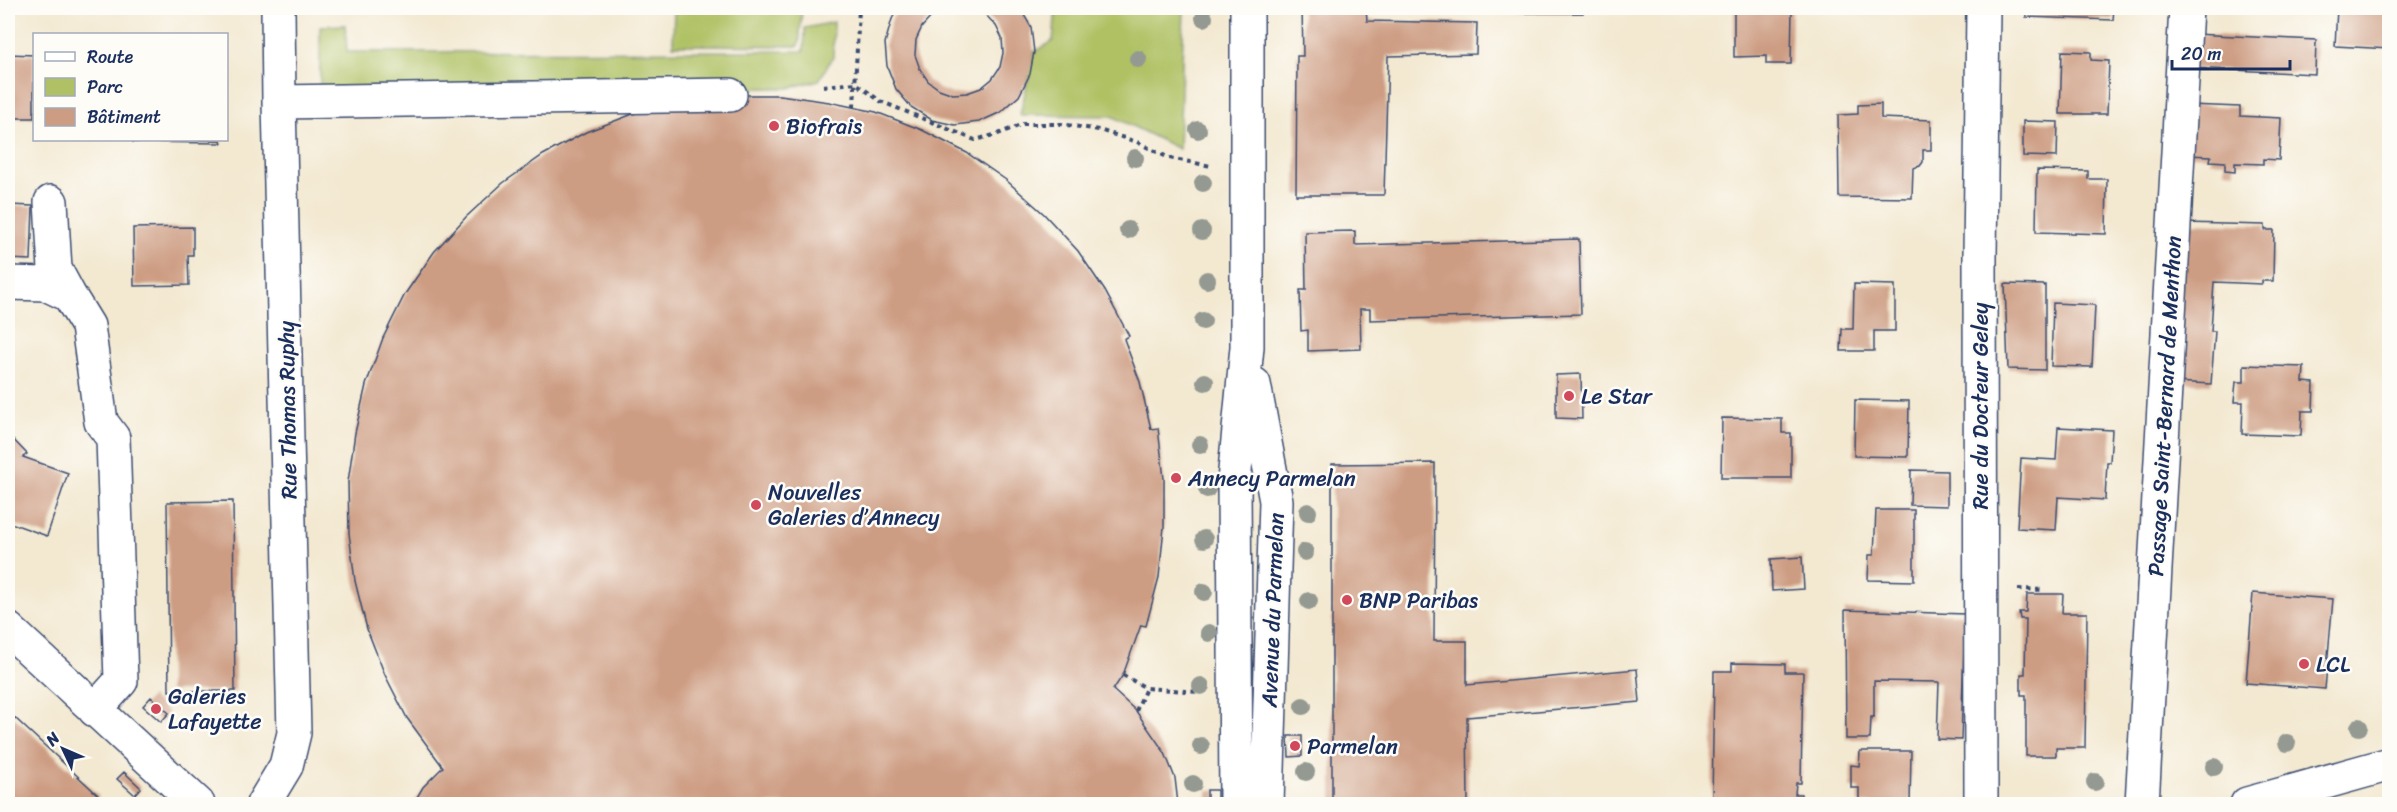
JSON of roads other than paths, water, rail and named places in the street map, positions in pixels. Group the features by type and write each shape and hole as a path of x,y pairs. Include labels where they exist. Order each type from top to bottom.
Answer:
{"street":[{"name":"Rue Thomas Ruphy","path":"263,804 286,766 294,733 279,102 279,8"},
{"name":"Avenue du Parmelan","path":"1236,804 1234,481 1247,347 1247,8"},
{"name":"Rue du Docteur Geley","path":"1981,804 1980,256 1983,8"},
{"name":"Passage Saint-Bernard de Menthon","path":"2142,804 2186,8"},
{"path":"279,102 730,95"},
{"path":"51,202 55,269 88,326 101,422 113,438 122,681 95,710"},
{"path":"8,283 46,284 69,295"},
{"name":"Avenue du Parmelan","path":"1247,347 1276,501 1268,804"},
{"path":"8,629 198,804"},
{"path":"2247,804 2390,764"}],"place":[{"name":"Biofrais","path":"774,126"},
{"name":"Le Star","path":"1569,396"},
{"name":"Annecy Parmelan","path":"1176,478"},
{"name":"Nouvelles Galeries d’Annecy","path":"756,505"},
{"name":"BNP Paribas","path":"1347,600"},
{"name":"LCL","path":"2304,664"},
{"name":"Galeries Lafayette","path":"156,709"},
{"name":"Parmelan","path":"1295,746"}]}
